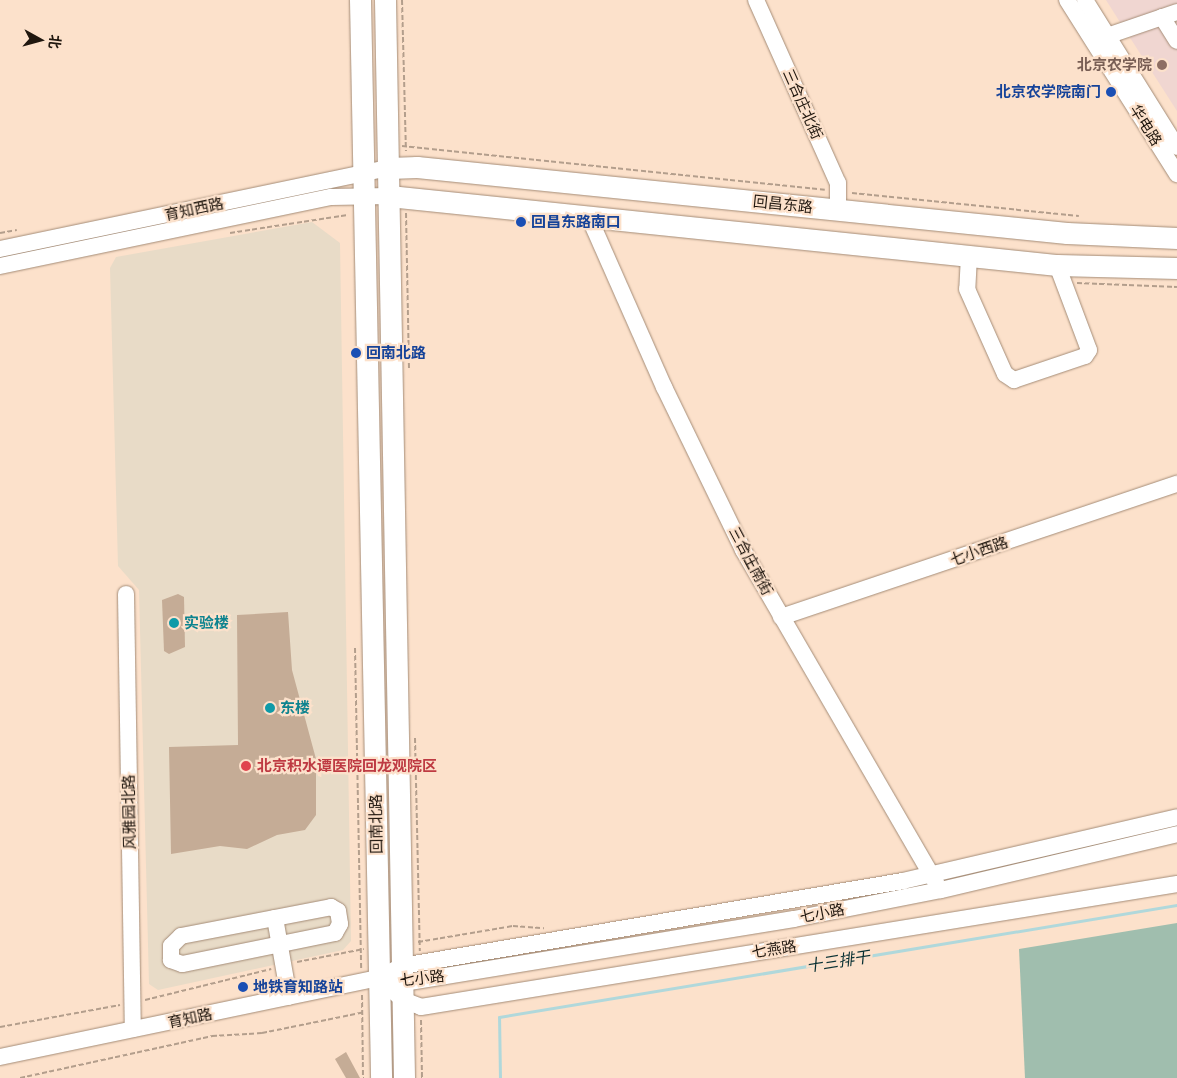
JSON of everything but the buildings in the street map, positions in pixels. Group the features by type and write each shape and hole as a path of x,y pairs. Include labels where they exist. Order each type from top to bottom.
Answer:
{"main road":[{"name":"回南北路","path":"360,0 365,174 381,1078"},
{"name":"回南北路","path":"385,0 404,1078"},
{"name":"回昌东路","path":"389,168 417,168 839,201 1101,236 1177,238"},
{"path":"389,196 1057,265 1177,268"}],"street":[{"name":"三合庄北街","path":"756,0 839,201"},
{"name":"华电路","path":"1067,0 1177,174"},
{"name":"华电路","path":"1085,0 1177,147"},
{"path":"1107,36 1170,15 1177,41"},
{"name":"育知西路","path":"0,249 389,168"},
{"name":"育知西路","path":"0,266 326,198 365,195 389,196"},
{"name":"三合庄南街","path":"589,217 705,474 781,618 941,890"},
{"path":"968,256 967,289 1010,380 1085,356 1089,350 1057,265"},
{"name":"七小西路","path":"781,618 1177,484"},
{"name":"风雅园北路","path":"126,594 133,1029"},
{"name":"七小路","path":"403,983 932,875 1177,817"},
{"name":"七小路","path":"379,978 403,983 941,890 1177,834"},
{"name":"七燕路","path":"379,978 403,983 421,1007 1177,884"},
{"path":"331,907 340,918 335,933 179,964 170,957 173,942 181,936 277,918 331,907"},
{"path":"277,918 291,997"},
{"name":"育知路","path":"0,1057 379,978"}],"path":[{"path":"402,0 406,144"},
{"path":"423,148 839,201 1088,217"},
{"path":"153,998 285,965 347,952"},
{"path":"0,1027 100,1009"},
{"path":"20,1078 212,1036 262,1033 349,1015"},
{"path":"421,1024 422,1078"},
{"path":"362,1025 363,1078"}],"shaded area":[{"name":"北京农学院","path":"1106,0 1177,0 1177,111 1118,19"},
{"name":"北京积水谭医院回龙观院区","path":"312,222 340,243 351,941 343,950 158,990 149,984 139,590 118,566 110,268 116,257"}],"green space":[{"path":"1177,923 1177,1078 1025,1078 1019,949"}],"waterway":[{"name":"十三排干","path":"500,1078 499,1017 1177,905"}],"place":[{"name":"北京农学院","path":"1162,65"},
{"name":"北京农学院南门","path":"1111,92"},
{"name":"回昌东路南口","path":"521,222"},
{"name":"回南北路","path":"356,353"},
{"name":"实验楼","path":"174,623"},
{"name":"东楼","path":"270,708"},
{"name":"北京积水谭医院回龙观院区","path":"246,766"},
{"name":"地铁育知路站","path":"243,987"}]}
